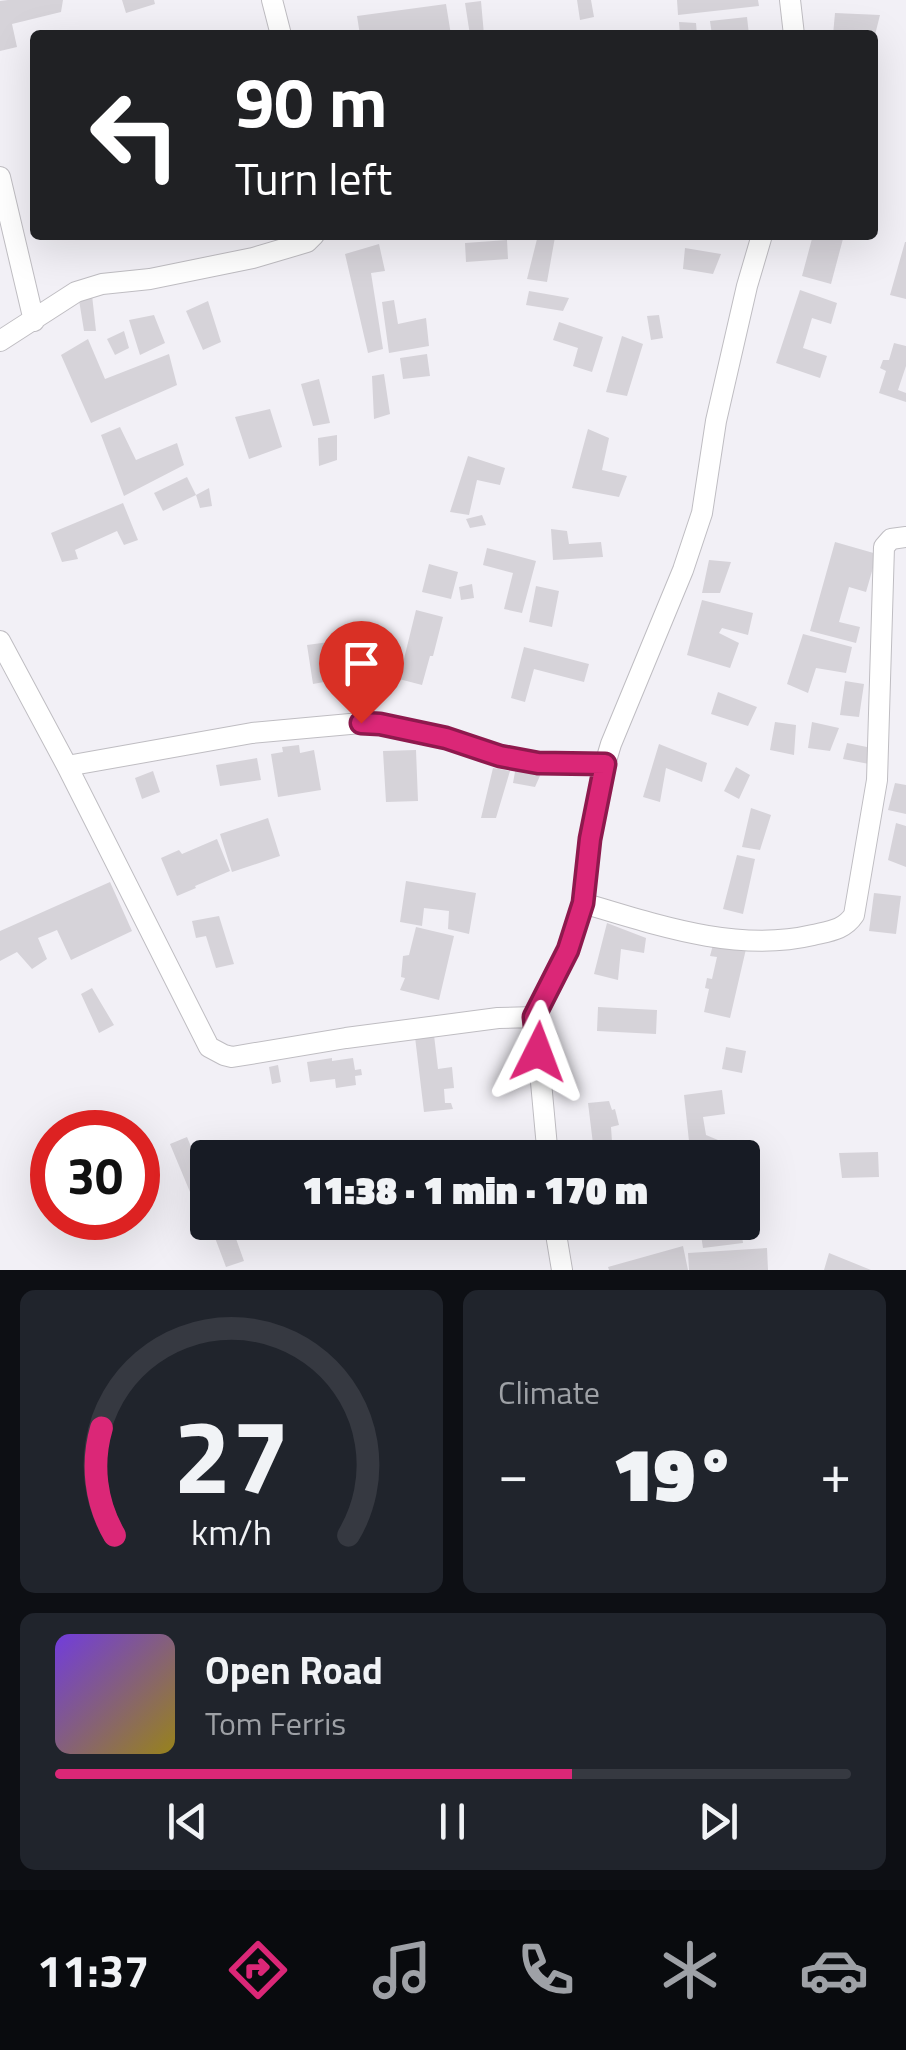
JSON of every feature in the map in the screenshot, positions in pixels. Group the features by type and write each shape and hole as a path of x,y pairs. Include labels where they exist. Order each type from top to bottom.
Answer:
{"street":[{"path":"272,0 280,30"},
{"path":"790,0 793,30"},
{"path":"0,177 34,321"},
{"path":"0,340 76,292 253,258 309,240"},
{"path":"546,1140 534,1017 568,950 583,903 590,839 605,764 702,514 716,421 761,240"},
{"path":"583,903 722,938 788,940 848,924 854,915 877,780 884,546 891,539 906,537"},
{"path":"0,642 209,1047 232,1057 346,1038 498,1018 534,1017"},
{"path":"67,766 252,733 361,723 446,738 500,756 538,763 605,764"},
{"path":"557,1240 562,1270"}],"building":[{"path":"63,0 61,12 12,24 17,47 0,51 0,1"},
{"path":"122,0 154,0 155,4 126,13"},
{"path":"577,0 591,0 594,17 580,20"},
{"path":"677,0 758,0 759,6 678,15"},
{"path":"481,1 484,30 469,30 465,3"},
{"path":"446,4 450,30 359,30 357,16"},
{"path":"835,13 880,15 876,30 833,30"},
{"path":"747,17 748,30 711,30 710,21"},
{"path":"679,22 696,23 697,30 680,30"},
{"path":"507,240 508,259 466,262 465,243"},
{"path":"537,240 554,240 547,282 527,279"},
{"path":"812,240 843,240 831,284 802,276"},
{"path":"906,242 906,299 890,295"},
{"path":"379,244 385,271 371,273 383,349 368,353 345,254"},
{"path":"685,248 721,254 713,274 683,269"},
{"path":"800,290 837,303 831,324 812,318 803,348 827,356 820,378 776,363"},
{"path":"529,291 569,298 563,311 526,305"},
{"path":"92,295 96,331 84,331 79,300"},
{"path":"394,300 398,324 426,318 429,346 389,353 382,302"},
{"path":"208,301 221,342 203,350 186,311"},
{"path":"154,315 165,343 140,355 129,320"},
{"path":"659,315 663,338 651,340 647,316"},
{"path":"559,322 603,337 592,372 573,366 578,348 553,340"},
{"path":"124,331 129,348 115,355 107,339"},
{"path":"622,336 643,344 627,396 606,392"},
{"path":"88,339 105,379 169,354 177,385 91,423 61,355"},
{"path":"894,343 906,346 906,366 898,390 906,393 906,402 879,393 886,371 880,368 883,360 889,360"},
{"path":"427,354 430,376 403,379 400,358"},
{"path":"384,374 390,414 374,419 372,376"},
{"path":"319,379 330,423 313,426 301,384"},
{"path":"270,409 282,447 249,459 235,417"},
{"path":"120,427 136,460 177,443 184,465 124,496 101,435"},
{"path":"588,429 609,438 602,470 627,476 619,497 572,488"},
{"path":"337,435 337,460 319,466 318,438"},
{"path":"468,456 505,468 500,485 477,480 469,515 450,512"},
{"path":"187,477 196,495 163,511 154,493"},
{"path":"209,488 212,506 200,508 196,495"},
{"path":"123,503 138,540 124,545 117,531 75,550 78,559 62,562 51,533"},
{"path":"482,515 486,525 470,528 466,519"},
{"path":"551,529 567,531 569,544 601,542 603,557 553,560"},
{"path":"835,542 877,554 866,592 849,587 839,622 860,627 856,643 810,631"},
{"path":"487,548 536,561 522,613 504,609 513,573 483,565"},
{"path":"709,560 731,562 720,593 702,593"},
{"path":"429,564 458,572 451,599 422,592"},
{"path":"472,584 474,598 461,600 459,587"},
{"path":"536,586 559,591 552,627 529,622"},
{"path":"702,600 753,613 748,635 722,628 719,633 739,643 730,668 687,655"},
{"path":"416,610 443,617 422,685 399,679"},
{"path":"803,634 852,647 846,673 816,668 808,693 787,684"},
{"path":"329,642 335,680 313,684 307,645"},
{"path":"524,647 589,664 584,682 534,669 525,702 511,698"},
{"path":"845,681 864,684 859,717 840,715"},
{"path":"718,692 757,707 748,726 711,714"},
{"path":"775,722 796,725 794,755 770,750"},
{"path":"812,722 839,728 830,751 808,748"},
{"path":"847,743 872,748 869,764 843,759"},
{"path":"659,744 707,763 702,782 666,768 660,802 643,797"},
{"path":"299,745 300,753 314,750 321,790 278,797 271,754 283,752 282,747"},
{"path":"416,750 418,801 386,802 383,751"},
{"path":"257,758 261,780 220,786 216,765"},
{"path":"516,766 543,769 535,787 513,783"},
{"path":"736,767 750,775 739,799 724,791"},
{"path":"493,768 510,771 496,818 481,818"},
{"path":"153,771 160,792 142,799 135,778"},
{"path":"895,783 906,785 906,814 888,810"},
{"path":"751,808 771,815 760,850 742,847"},
{"path":"268,818 280,856 232,872 220,834"},
{"path":"896,823 906,826 906,867 888,860"},
{"path":"217,839 230,871 177,896 161,858"},
{"path":"737,855 755,859 743,914 723,909"},
{"path":"406,881 476,893 469,934 448,929 449,911 424,908 422,926 400,922"},
{"path":"110,882 132,931 71,960 57,930 38,938 47,959 32,969 17,952 0,961 0,931"},
{"path":"874,893 901,896 896,934 869,931"},
{"path":"219,916 234,964 216,968 206,936 196,938 192,921"},
{"path":"607,923 646,938 644,953 621,949 618,980 594,974"},
{"path":"416,927 454,936 439,1000 400,990 405,978 401,977 403,956 409,955"},
{"path":"714,941 746,949 730,1018 704,1012 707,978 712,979 717,957 710,956"},
{"path":"92,988 114,1025 99,1033 81,994"},
{"path":"598,1007 657,1010 656,1034 597,1031"},
{"path":"434,1035 438,1069 452,1067 454,1088 444,1089 445,1103 451,1103 453,1109 424,1112 415,1037"},
{"path":"726,1047 746,1051 742,1073 722,1069"},
{"path":"353,1058 355,1070 361,1069 362,1075 355,1076 356,1085 336,1088 335,1079 310,1082 307,1062"},
{"path":"278,1065 281,1082 272,1084 269,1067"},
{"path":"722,1090 725,1114 703,1117 706,1135 718,1140 689,1140 684,1095"},
{"path":"609,1101 615,1109 619,1125 611,1127 612,1140 593,1140 588,1103"},
{"path":"187,1137 190,1192 170,1144"},
{"path":"878,1152 879,1177 842,1178 839,1153"},
{"path":"216,1240 236,1240 244,1261 226,1267"},
{"path":"702,1240 743,1240 743,1243 703,1248"},
{"path":"683,1246 688,1270 608,1267"},
{"path":"767,1248 768,1270 689,1270 688,1253"},
{"path":"829,1253 871,1270 824,1270"}],"route":[{"path":"361,723 446,738 500,756 538,763 605,764 590,839 583,903 568,950 534,1017 538,1052"}]}
